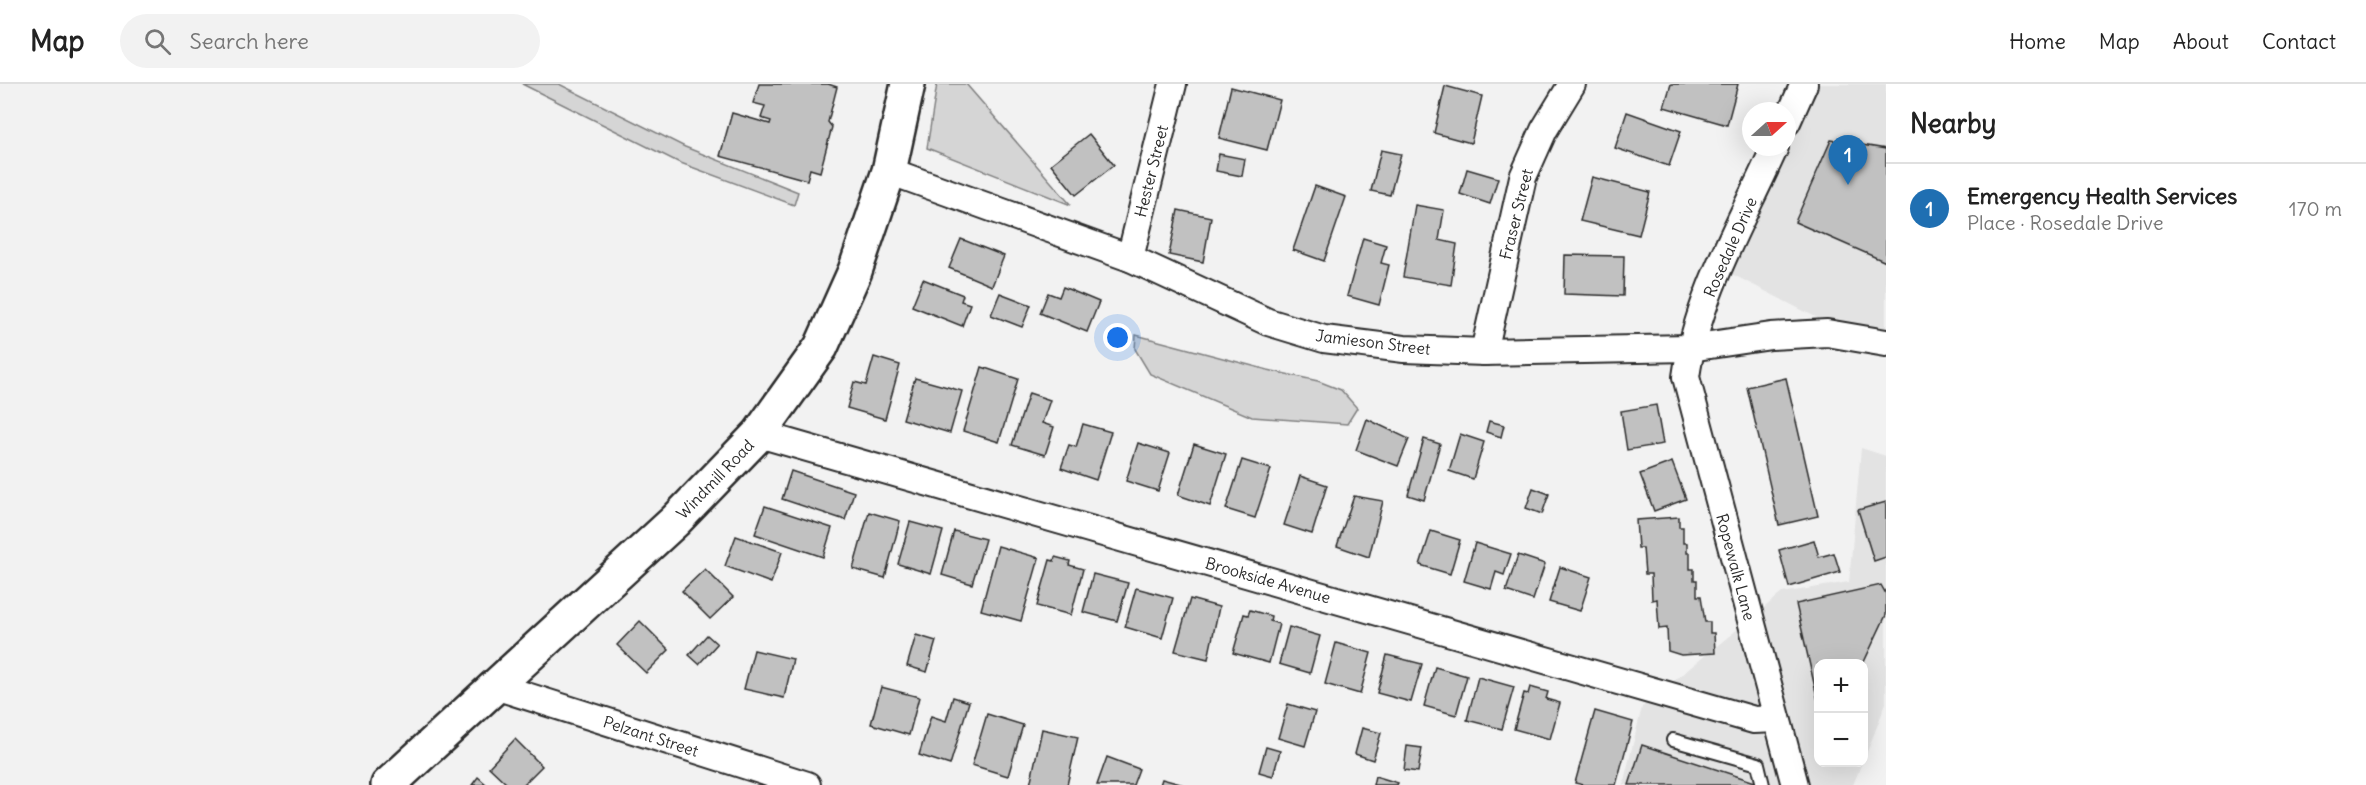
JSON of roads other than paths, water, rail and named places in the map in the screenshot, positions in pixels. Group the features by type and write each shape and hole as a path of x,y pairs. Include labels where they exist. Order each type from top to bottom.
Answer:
{"main road":[{"name":"Windmill Road","path":"388,785 675,521 759,434 821,347 855,271 889,171 908,84"}],"street":[{"name":"Hester Street","path":"1130,258 1173,84"},
{"name":"Fraser Street","path":"1484,352 1523,177 1544,130 1572,84"},
{"path":"1796,102 1804,84"},
{"name":"Rosedale Drive","path":"1690,348 1708,294 1772,156"},
{"name":"Jamieson Street","path":"889,171 1130,258 1268,322 1324,339 1404,349 1484,352 1690,348 1771,336 1827,333 1886,343"},
{"name":"Ropewalk Lane","path":"1690,348 1686,377 1795,785"},
{"name":"Brookside Avenue","path":"759,434 1754,720 1777,719"},
{"name":"Pelzant Street","path":"495,686 770,780 807,785"}],"lane":[{"path":"1673,740 1758,764 1763,785"}],"place":[{"name":"Emergency Health Services","path":"1848,185"}]}
